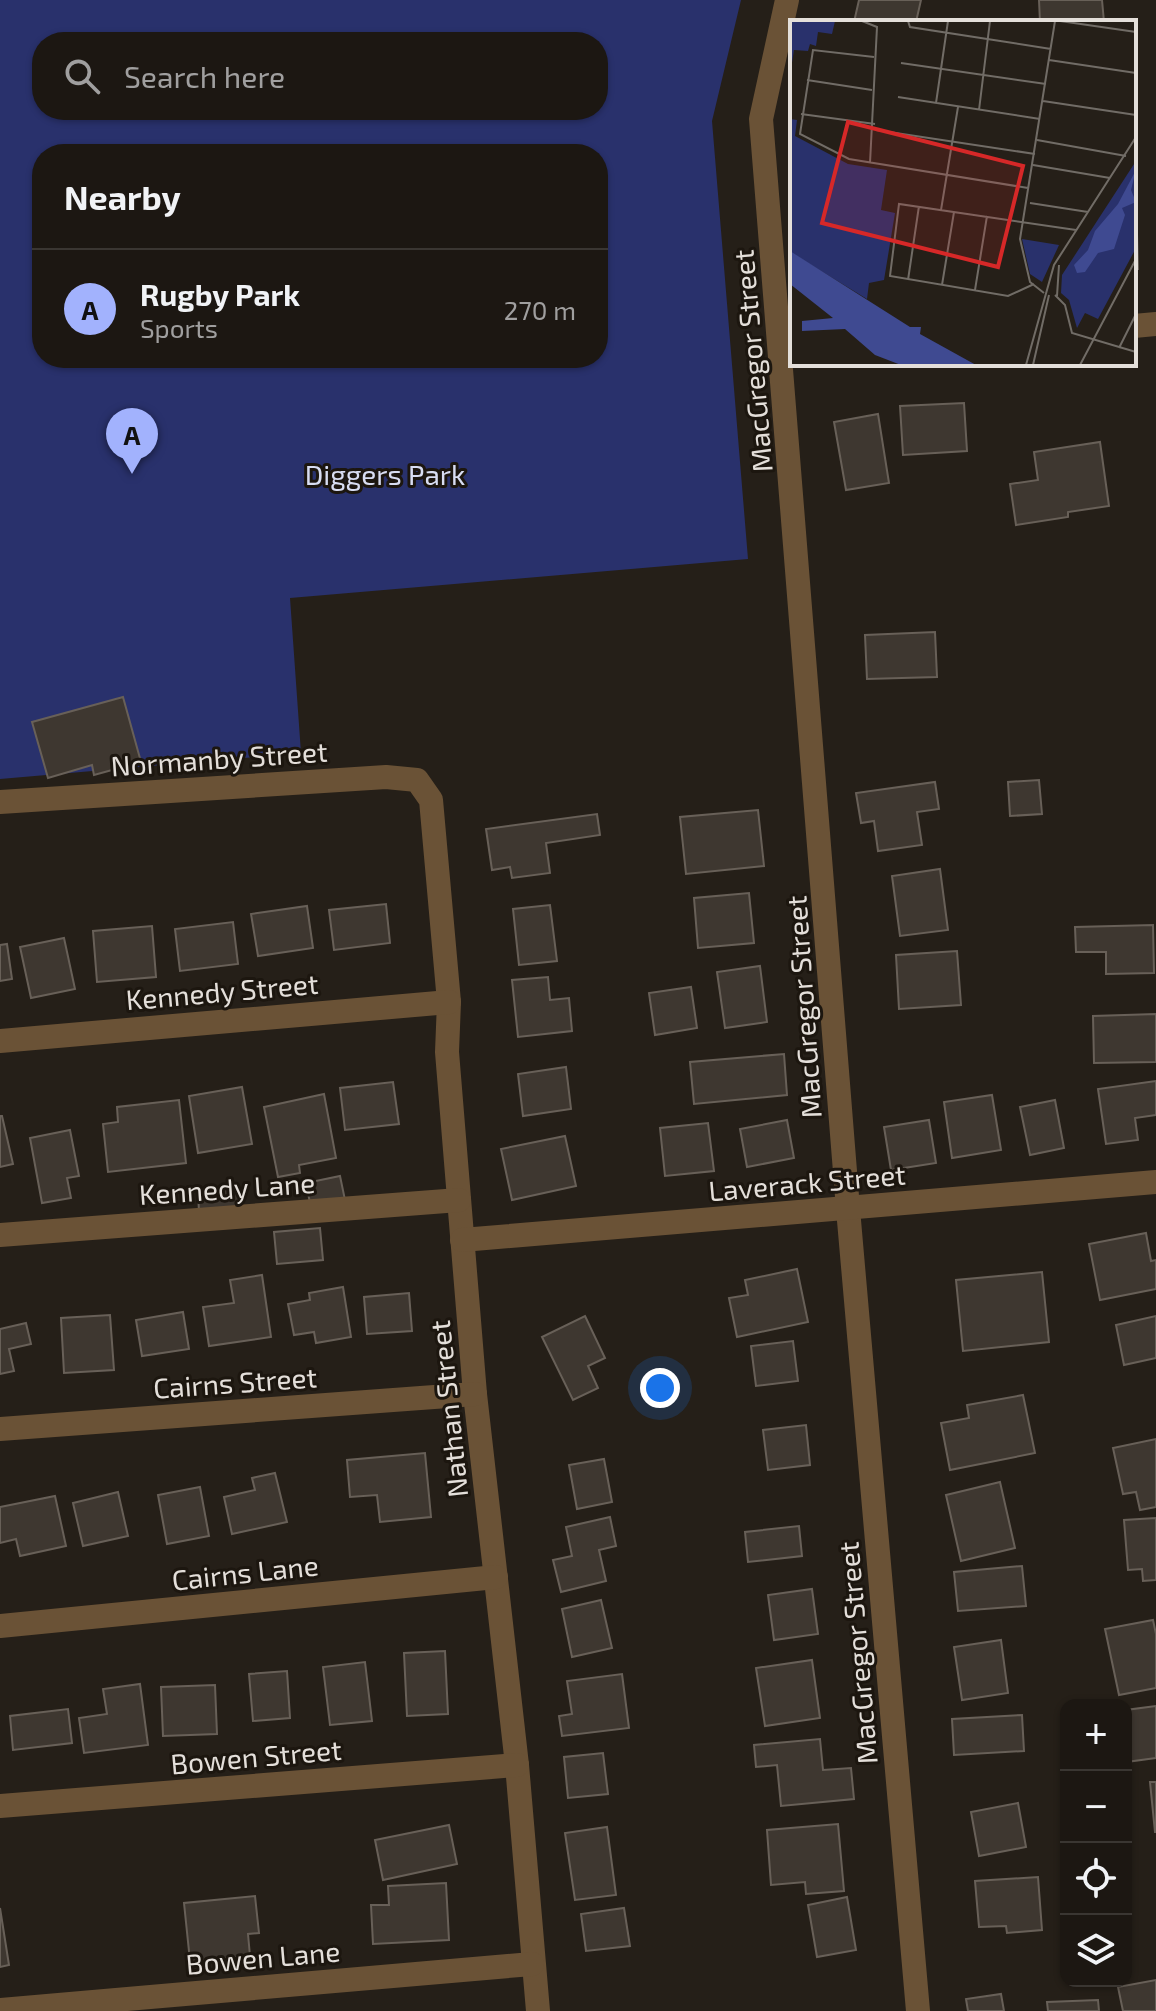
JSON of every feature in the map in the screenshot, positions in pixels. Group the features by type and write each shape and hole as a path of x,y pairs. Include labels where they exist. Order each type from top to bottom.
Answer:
{"street":[{"name":"MacGregor Street","path":"787,0 761,119 787,353 848,1209 918,2011"},
{"name":"Normanby Street","path":"0,802 386,777 417,780 431,800"},
{"name":"Nathan Street","path":"431,800 449,1002 447,1052 475,1394 517,1765 538,2011"},
{"name":"Kennedy Street","path":"0,1041 449,1002"},
{"name":"Laverack Street","path":"462,1240 1156,1182"},
{"name":"Kennedy Lane","path":"0,1235 459,1200"},
{"name":"Cairns Street","path":"0,1429 475,1394"},
{"name":"Cairns Lane","path":"0,1626 496,1577"},
{"name":"Bowen Street","path":"0,1806 517,1765"},
{"name":"Bowen Lane","path":"0,2010 532,1964"}],"green space":[{"name":"Diggers Park","path":"0,0 741,0 712,121 748,559 290,598 301,753 0,779"}],"building":[{"path":"859,0 921,0 916,20 854,20"},
{"path":"1039,0 1102,0 1104,20 1040,20"},
{"path":"1136,234 1137,234 1136,269"},
{"path":"964,403 967,451 903,455 900,406"},
{"path":"878,414 889,483 846,490 834,422"},
{"path":"1100,442 1109,506 1068,512 1068,517 1016,525 1010,484 1038,480 1034,452"},
{"path":"935,632 937,677 867,679 865,635"},
{"path":"123,697 141,762 94,775 92,765 48,778 32,722"},
{"path":"1039,780 1042,814 1010,816 1008,782"},
{"path":"935,782 939,809 917,812 922,845 878,851 874,821 861,823 856,793"},
{"path":"758,810 764,866 686,874 680,817"},
{"path":"597,814 600,835 546,843 550,873 512,878 510,867 492,870 486,829"},
{"path":"940,869 948,930 900,936 892,876"},
{"path":"749,893 754,943 698,948 694,898"},
{"path":"386,904 390,943 334,950 329,910"},
{"path":"550,905 557,961 519,965 513,909"},
{"path":"307,906 313,948 258,956 251,914"},
{"path":"233,922 238,964 180,971 175,929"},
{"path":"1153,925 1154,973 1106,974 1106,952 1076,952 1075,927"},
{"path":"152,926 156,977 97,982 93,931"},
{"path":"64,938 75,989 31,998 20,947"},
{"path":"7,944 12,979 0,981 0,945"},
{"path":"957,951 961,1005 899,1009 896,955"},
{"path":"760,966 767,1022 725,1028 717,972"},
{"path":"548,977 550,1000 569,998 572,1031 518,1037 512,980"},
{"path":"691,987 697,1028 655,1035 649,993"},
{"path":"1156,1014 1156,1062 1094,1063 1093,1016"},
{"path":"784,1054 787,1095 694,1104 690,1062"},
{"path":"566,1067 571,1109 523,1116 518,1074"},
{"path":"1156,1081 1156,1115 1135,1118 1138,1140 1106,1144 1098,1089"},
{"path":"393,1082 399,1124 345,1130 340,1088"},
{"path":"242,1087 252,1144 198,1153 189,1096"},
{"path":"324,1094 336,1158 299,1165 300,1173 278,1177 264,1107"},
{"path":"992,1095 1001,1150 952,1158 944,1102"},
{"path":"179,1100 186,1163 108,1172 103,1124 118,1122 117,1107"},
{"path":"1055,1100 1064,1148 1030,1155 1020,1107"},
{"path":"0,1116 13,1164 0,1167"},
{"path":"787,1120 794,1158 747,1167 740,1129"},
{"path":"929,1120 936,1163 891,1170 884,1127"},
{"path":"708,1123 714,1171 665,1176 660,1128"},
{"path":"70,1130 79,1176 67,1178 71,1198 42,1203 30,1138"},
{"path":"565,1136 576,1186 512,1200 501,1149"},
{"path":"340,1176 345,1200 311,1208 306,1183"},
{"path":"237,1187 239,1210 199,1213 198,1190"},
{"path":"320,1228 323,1260 277,1264 274,1232"},
{"path":"1146,1233 1151,1261 1156,1260 1156,1289 1100,1300 1089,1244"},
{"path":"797,1269 808,1322 737,1337 729,1298 748,1295 745,1280"},
{"path":"1042,1272 1049,1342 963,1351 956,1280"},
{"path":"262,1275 271,1337 209,1346 203,1307 234,1303 230,1280"},
{"path":"343,1287 351,1337 316,1343 314,1332 294,1335 288,1304 310,1300 309,1293"},
{"path":"409,1293 412,1331 367,1334 364,1297"},
{"path":"183,1312 189,1349 142,1356 136,1320"},
{"path":"110,1315 114,1370 64,1373 61,1318"},
{"path":"585,1316 605,1358 588,1366 598,1388 573,1400 542,1337"},
{"path":"1156,1316 1156,1358 1124,1365 1116,1325"},
{"path":"26,1323 31,1344 9,1349 14,1371 0,1374 0,1329"},
{"path":"793,1341 798,1381 756,1386 751,1346"},
{"path":"1023,1395 1035,1453 950,1470 941,1423 969,1418 967,1405"},
{"path":"806,1425 810,1465 768,1470 763,1430"},
{"path":"1156,1439 1156,1507 1140,1510 1136,1492 1123,1494 1113,1448"},
{"path":"425,1453 431,1517 380,1522 377,1495 350,1497 347,1460"},
{"path":"604,1459 612,1502 577,1509 569,1465"},
{"path":"275,1473 287,1522 232,1534 224,1497 255,1490 252,1478"},
{"path":"1000,1482 1015,1548 961,1561 946,1495"},
{"path":"200,1487 209,1536 167,1544 158,1495"},
{"path":"118,1492 128,1536 83,1546 73,1503"},
{"path":"55,1496 66,1546 20,1556 16,1539 0,1543 0,1507"},
{"path":"610,1517 616,1546 599,1550 606,1581 561,1592 553,1560 572,1556 566,1527"},
{"path":"1156,1518 1156,1580 1143,1581 1142,1569 1128,1570 1124,1520"},
{"path":"799,1526 802,1556 748,1562 745,1532"},
{"path":"1022,1566 1026,1606 958,1611 954,1572"},
{"path":"812,1589 818,1634 774,1640 768,1595"},
{"path":"601,1600 612,1648 572,1657 562,1609"},
{"path":"1153,1620 1156,1688 1119,1695 1105,1629"},
{"path":"1001,1640 1008,1693 962,1700 954,1647"},
{"path":"445,1651 448,1714 407,1716 404,1653"},
{"path":"812,1660 820,1718 765,1726 756,1668"},
{"path":"365,1662 372,1721 330,1725 323,1667"},
{"path":"287,1671 290,1718 253,1721 249,1674"},
{"path":"622,1674 629,1728 562,1736 559,1716 572,1714 567,1681"},
{"path":"140,1684 148,1745 84,1753 79,1718 107,1714 103,1689"},
{"path":"215,1685 217,1734 163,1736 161,1687"},
{"path":"1156,1706 1156,1758 1132,1761 1132,1709"},
{"path":"68,1709 72,1743 13,1750 10,1716"},
{"path":"1022,1715 1024,1751 954,1755 952,1719"},
{"path":"820,1739 823,1770 851,1768 854,1799 781,1806 777,1765 756,1767 754,1745"},
{"path":"603,1753 608,1794 568,1798 564,1757"},
{"path":"1150,1782 1156,1782 1156,1832 1155,1832"},
{"path":"1018,1803 1026,1847 979,1856 971,1812"},
{"path":"838,1824 844,1891 806,1894 805,1882 771,1885 767,1830"},
{"path":"449,1825 457,1864 383,1880 375,1840"},
{"path":"607,1827 616,1895 575,1900 565,1833"},
{"path":"1038,1877 1042,1930 1007,1933 1006,1926 979,1927 975,1881"},
{"path":"446,1883 449,1940 373,1944 371,1905 389,1905 388,1886"},
{"path":"255,1896 259,1933 248,1934 250,1956 190,1961 184,1903"},
{"path":"847,1897 856,1950 817,1957 808,1905"},
{"path":"0,1908 9,1965 0,1967"},
{"path":"624,1908 630,1946 586,1951 581,1914"},
{"path":"1156,1980 1156,2011 1123,2011 1118,1987 1132,1987 1132,1984"},
{"path":"1001,1994 1004,2011 968,2011 966,1999"},
{"path":"1098,2000 1099,2011 1048,2011 1047,2002"}],"place":[{"name":"Rugby Park","path":"132,474"}]}
